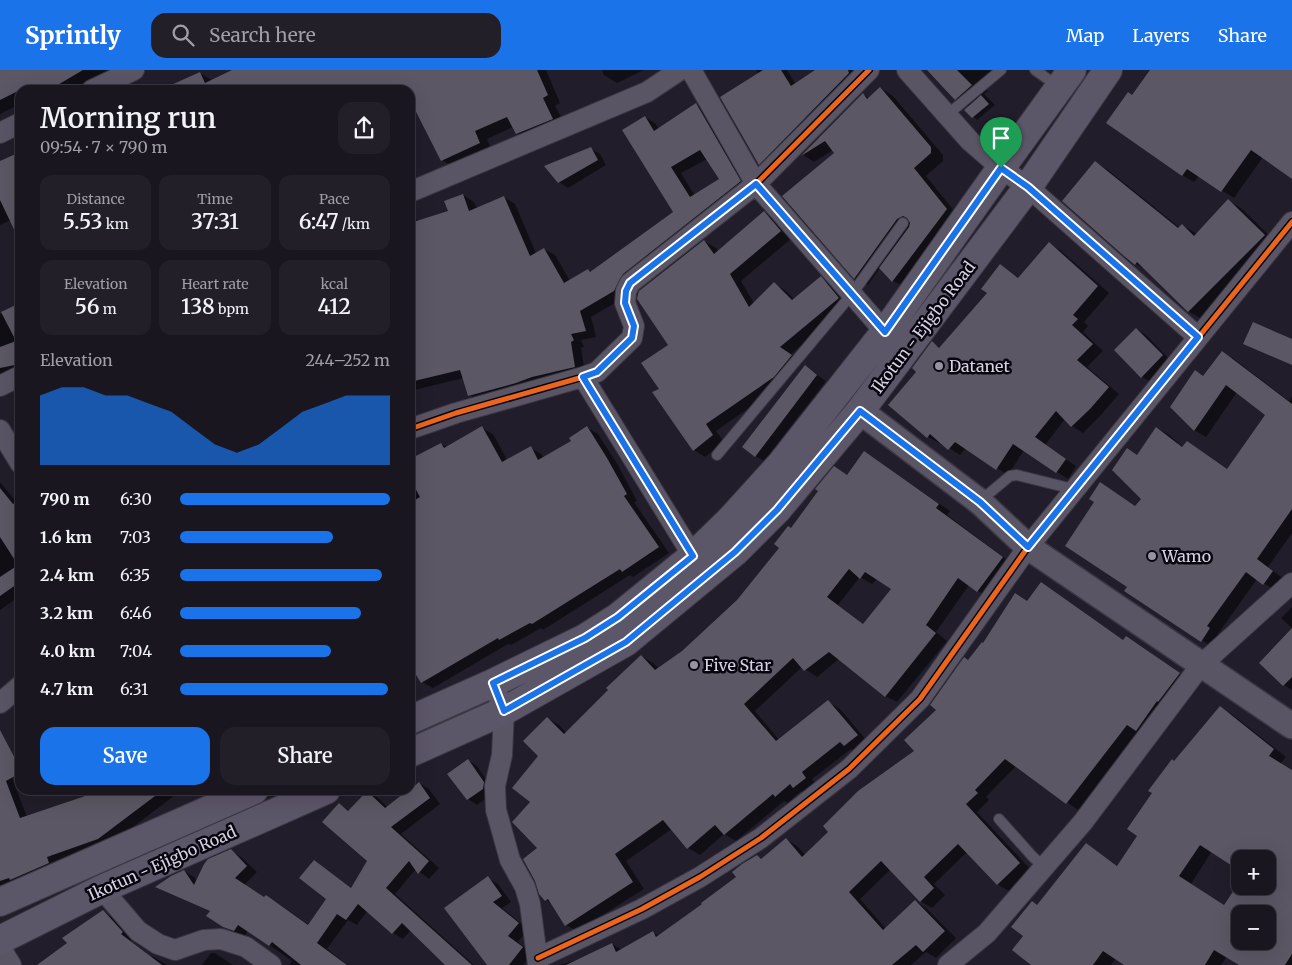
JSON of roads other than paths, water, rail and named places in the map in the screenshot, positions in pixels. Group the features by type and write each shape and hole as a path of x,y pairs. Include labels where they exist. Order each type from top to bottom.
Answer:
{"main road":[{"name":"Ikotun - Ejigbo Road","path":"415,751 504,711 626,642 735,552 777,510 860,411 1028,187 1108,70"},
{"name":"Ikotun - Ejigbo Road","path":"415,718 493,683 602,628 693,556 730,520 780,464 885,332 1066,79"},
{"name":"Ikotun - Ejigbo Road","path":"0,902 243,795"},
{"name":"Ikotun - Ejigbo Road","path":"0,940 102,889 315,795"}],"street":[{"path":"102,85 134,70"},
{"path":"415,190 647,92 680,70"},
{"path":"691,70 756,184 885,332"},
{"path":"415,427 456,413 597,372 632,338 634,326 625,303 626,291 630,283 756,184 869,70"},
{"path":"907,70 970,141 1001,168 1028,187 1198,337"},
{"path":"0,133 15,126"},
{"path":"493,683 504,711 502,755 495,786 496,810 510,860 525,887 530,904 538,962 700,877 761,838 849,769 920,699 1028,547 1073,489 1292,222"},
{"path":"583,377 693,556"},
{"path":"0,386 15,378"},
{"path":"860,411 980,502 1028,547 1292,726"},
{"path":"0,430 15,455"},
{"path":"948,965 987,933 1083,822 1202,665 1292,583"},
{"path":"0,703 15,690"},
{"path":"102,889 138,932 158,944 175,950 204,940 221,939 246,947 271,965"},
{"path":"0,947 12,965"}],"lane":[{"path":"947,115 1001,70"},
{"path":"1035,70 1066,79"},
{"path":"717,455 852,294 903,223"},
{"path":"980,502 1010,476 1017,475 1073,489"},
{"path":"999,819 1044,867"}],"place":[{"name":"Datanet","path":"939,366"},
{"name":"Wamo","path":"1152,556"},
{"name":"Five Star","path":"694,665"}]}
